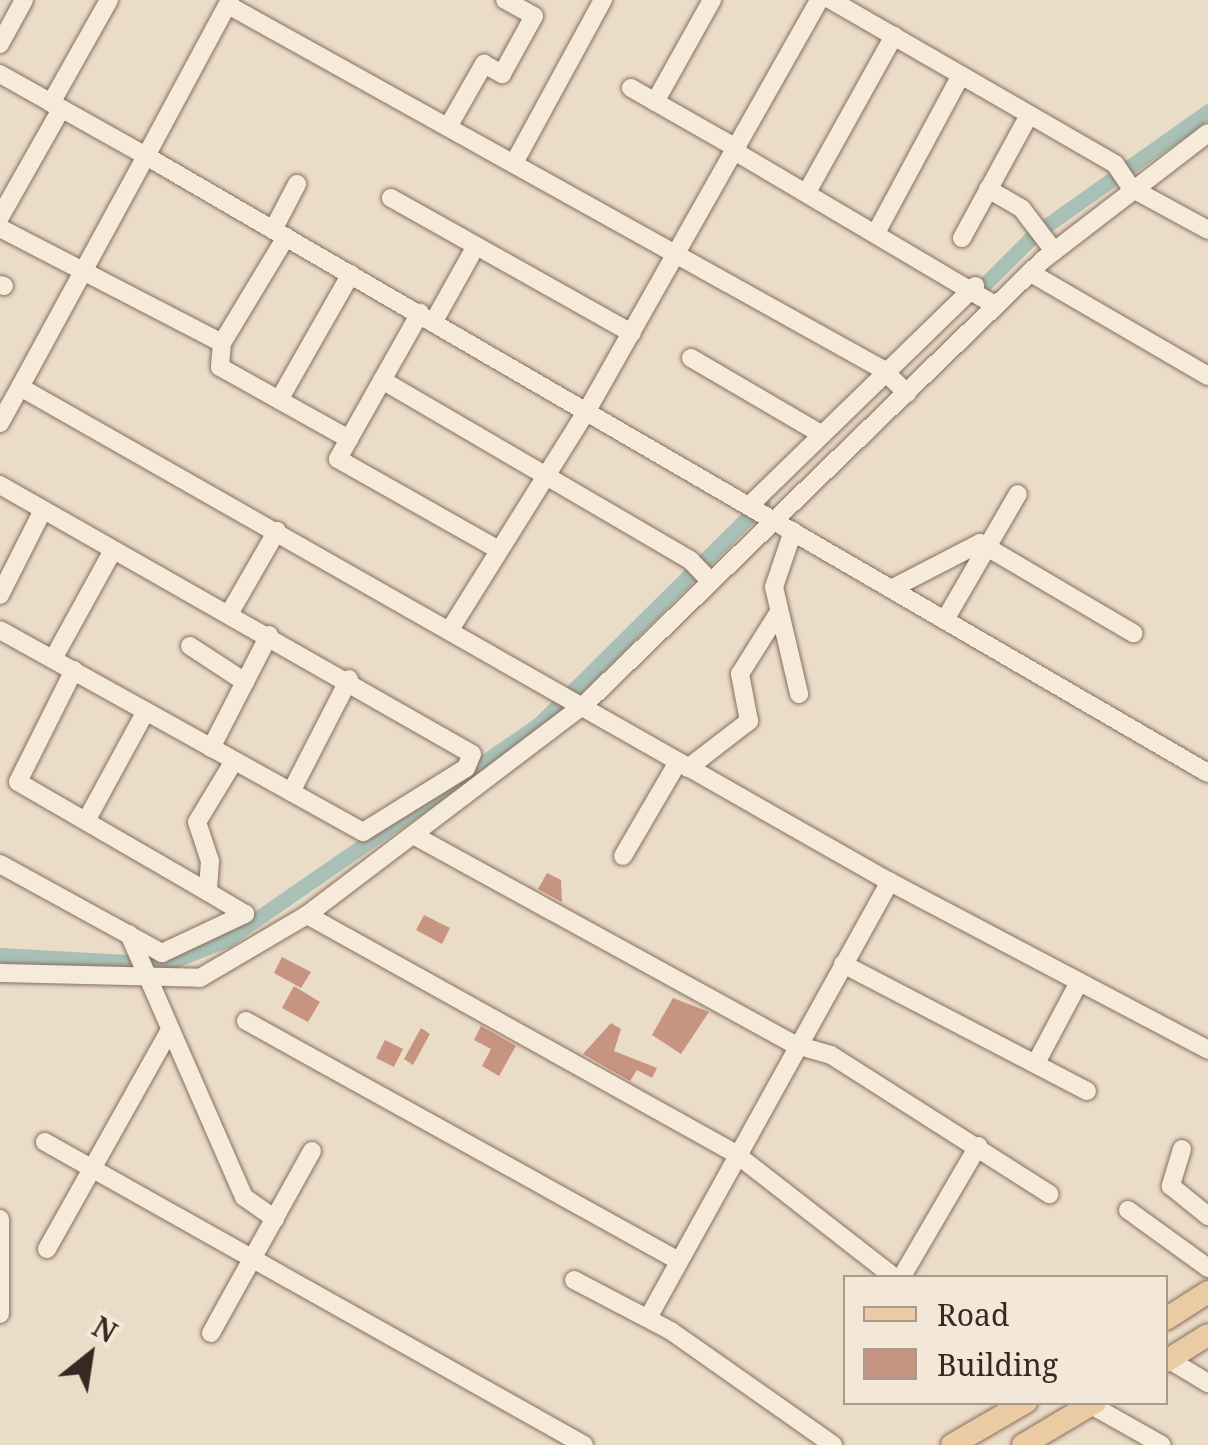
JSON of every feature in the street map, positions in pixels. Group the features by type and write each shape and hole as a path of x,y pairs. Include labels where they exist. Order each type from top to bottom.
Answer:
{"main road":[{"path":"1168,1318 1208,1292"},
{"path":"1168,1359 1208,1335"},
{"path":"952,1445 1021,1405"},
{"path":"1023,1445 1091,1405"}],"street":[{"path":"0,44 24,0"},
{"path":"109,0 1,228 222,344"},
{"path":"448,127 484,64 502,74 534,16 505,0"},
{"path":"514,163 603,0"},
{"path":"655,102 712,0"},
{"path":"451,628 632,333 819,0"},
{"path":"831,0 1029,114 1208,230"},
{"path":"0,423 229,2 882,369 903,389"},
{"path":"806,192 894,36"},
{"path":"0,74 588,407 765,510 793,532 1208,772"},
{"path":"877,231 961,75"},
{"path":"631,88 986,296"},
{"path":"962,238 1029,114"},
{"path":"765,510 821,434 882,369 986,296 1031,273 1044,238 1124,177 1208,133"},
{"path":"297,184 279,233 222,344 216,364 349,439"},
{"path":"988,189 1044,238"},
{"path":"391,198 632,333"},
{"path":"476,246 382,380 338,459 499,550"},
{"path":"1031,273 1208,376"},
{"path":"278,400 351,274"},
{"path":"0,973 149,969 200,978 307,915 417,837 482,767 583,702 700,571 903,389 986,296"},
{"path":"691,358 821,434"},
{"path":"382,380 700,571"},
{"path":"20,387 583,702 683,765 890,882 1208,1050"},
{"path":"0,485 112,552 349,680 482,767"},
{"path":"946,618 1018,494"},
{"path":"0,595 43,510"},
{"path":"229,614 277,531"},
{"path":"793,532 778,561 777,615 798,694"},
{"path":"892,588 970,544 987,547 1133,633"},
{"path":"53,659 112,552"},
{"path":"623,856 683,765 749,721 740,674 777,615"},
{"path":"0,630 363,832 466,768 482,767"},
{"path":"211,748 269,635"},
{"path":"190,646 245,682"},
{"path":"0,864 162,953 245,914 18,782 74,670"},
{"path":"291,792 349,680"},
{"path":"86,821 146,711"},
{"path":"208,892 197,822 234,761"},
{"path":"417,837 796,1046 832,1055 1050,1194"},
{"path":"648,1318 890,882"},
{"path":"307,915 736,1154 894,1275"},
{"path":"128,934 149,969 169,1032 244,1196 275,1219"},
{"path":"843,964 1087,1091"},
{"path":"1036,1063 1079,982"},
{"path":"246,1021 677,1260"},
{"path":"47,1248 169,1032"},
{"path":"45,1142 584,1445"},
{"path":"900,1275 978,1146"},
{"path":"1182,1150 1172,1186 1208,1216"},
{"path":"212,1333 312,1151"},
{"path":"1128,1210 1208,1268"},
{"path":"0,1219 0,1314"},
{"path":"574,1280 648,1318 833,1445"},
{"path":"1168,1361 1208,1382"},
{"path":"1095,1405 1162,1445"}],"building":[{"path":"547,873 561,880 562,902 538,889"},
{"path":"424,915 450,928 442,944 416,930"},
{"path":"282,957 311,972 301,988 274,973"},
{"path":"294,986 320,1002 308,1022 282,1008"},
{"path":"673,998 709,1012 681,1054 652,1035"},
{"path":"611,1023 621,1029 614,1051 657,1068 652,1078 637,1070 630,1081 583,1054"},
{"path":"481,1026 516,1046 499,1076 482,1066 491,1049 474,1040"},
{"path":"421,1028 430,1034 413,1065 404,1059"},
{"path":"385,1040 403,1049 394,1067 376,1058"}],"waterway":[{"path":"972,297 1036,233 1208,111"},
{"path":"0,955 165,964 226,940 539,724 763,502"}]}
